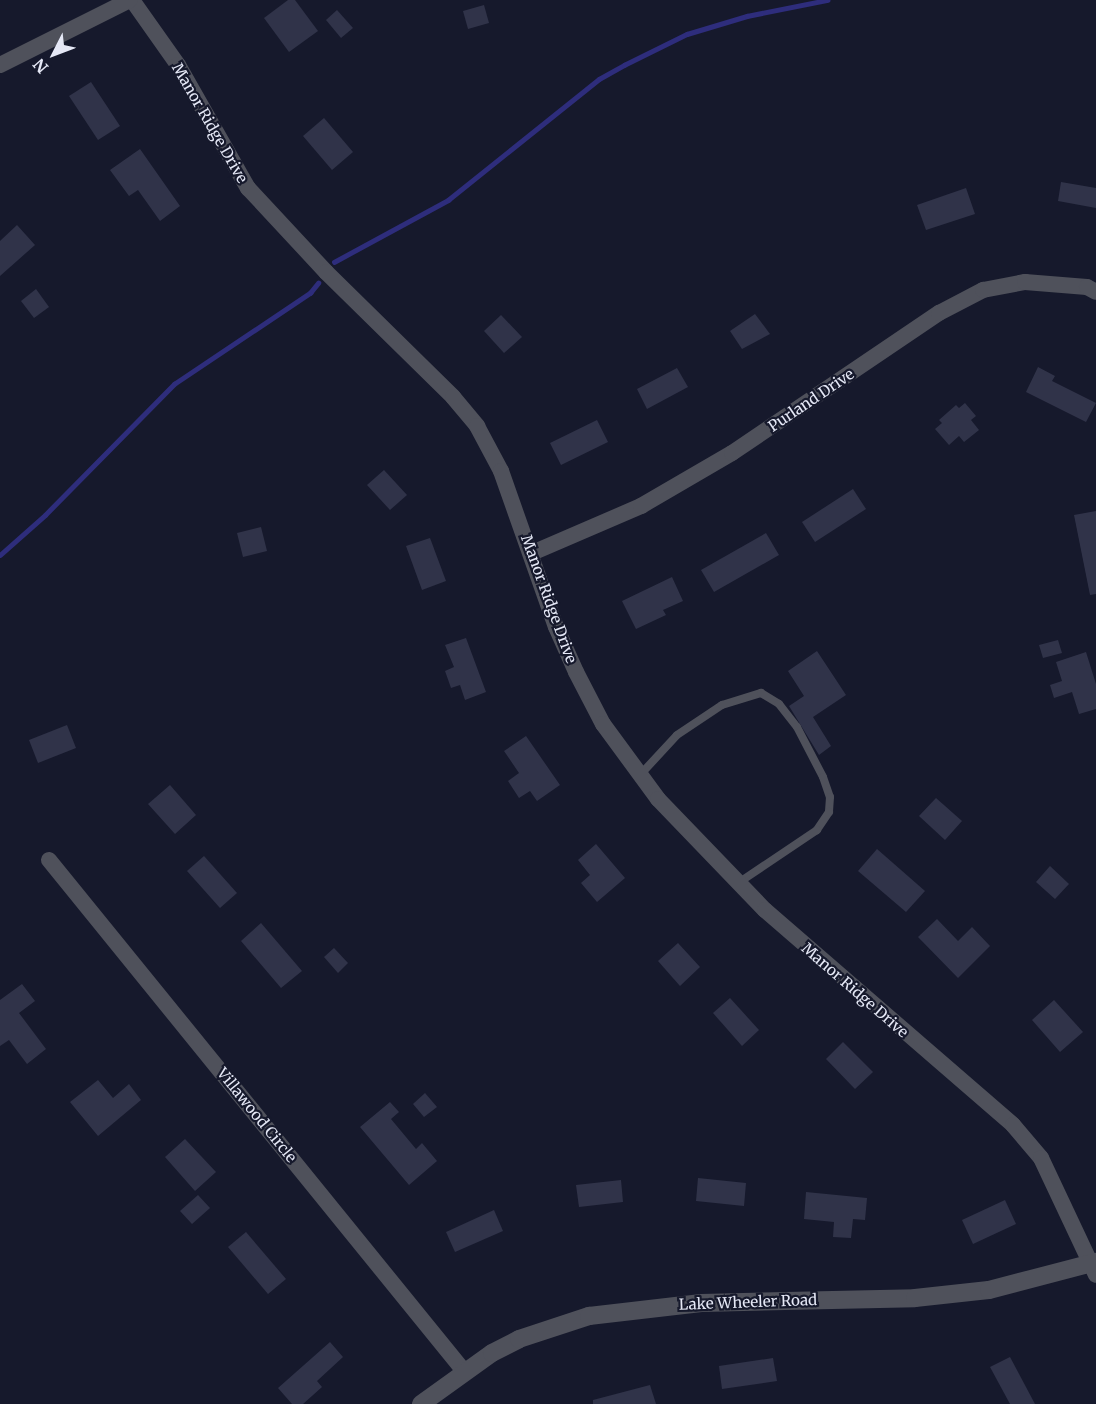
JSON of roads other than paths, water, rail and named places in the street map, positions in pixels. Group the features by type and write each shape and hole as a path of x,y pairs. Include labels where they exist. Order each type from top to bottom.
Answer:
{"street":[{"path":"0,65 131,0"},
{"name":"Manor Ridge Drive","path":"131,0 178,64 248,188 477,426 501,471 532,553 556,627 576,672 603,724 658,799 738,883 854,990 1013,1125 1041,1158 1095,1267"},
{"name":"Purland Drive","path":"532,553 640,506 732,453 939,313 983,290 1025,282 1087,287 1096,292"},
{"name":"Villawood Circle","path":"49,861 463,1371"},
{"name":"Lake Wheeler Road","path":"421,1404 463,1371 519,1340 589,1316 701,1302 926,1297 989,1290 1095,1267"}],"lane":[{"path":"640,775 678,735 722,705 761,693 779,704 819,768 830,797 829,812 818,830 738,883"}],"waterway":[{"path":"334,262 448,200 599,79 624,65 687,34 747,16 827,0"},
{"path":"0,555 45,515 174,384 310,293 318,283"}]}
